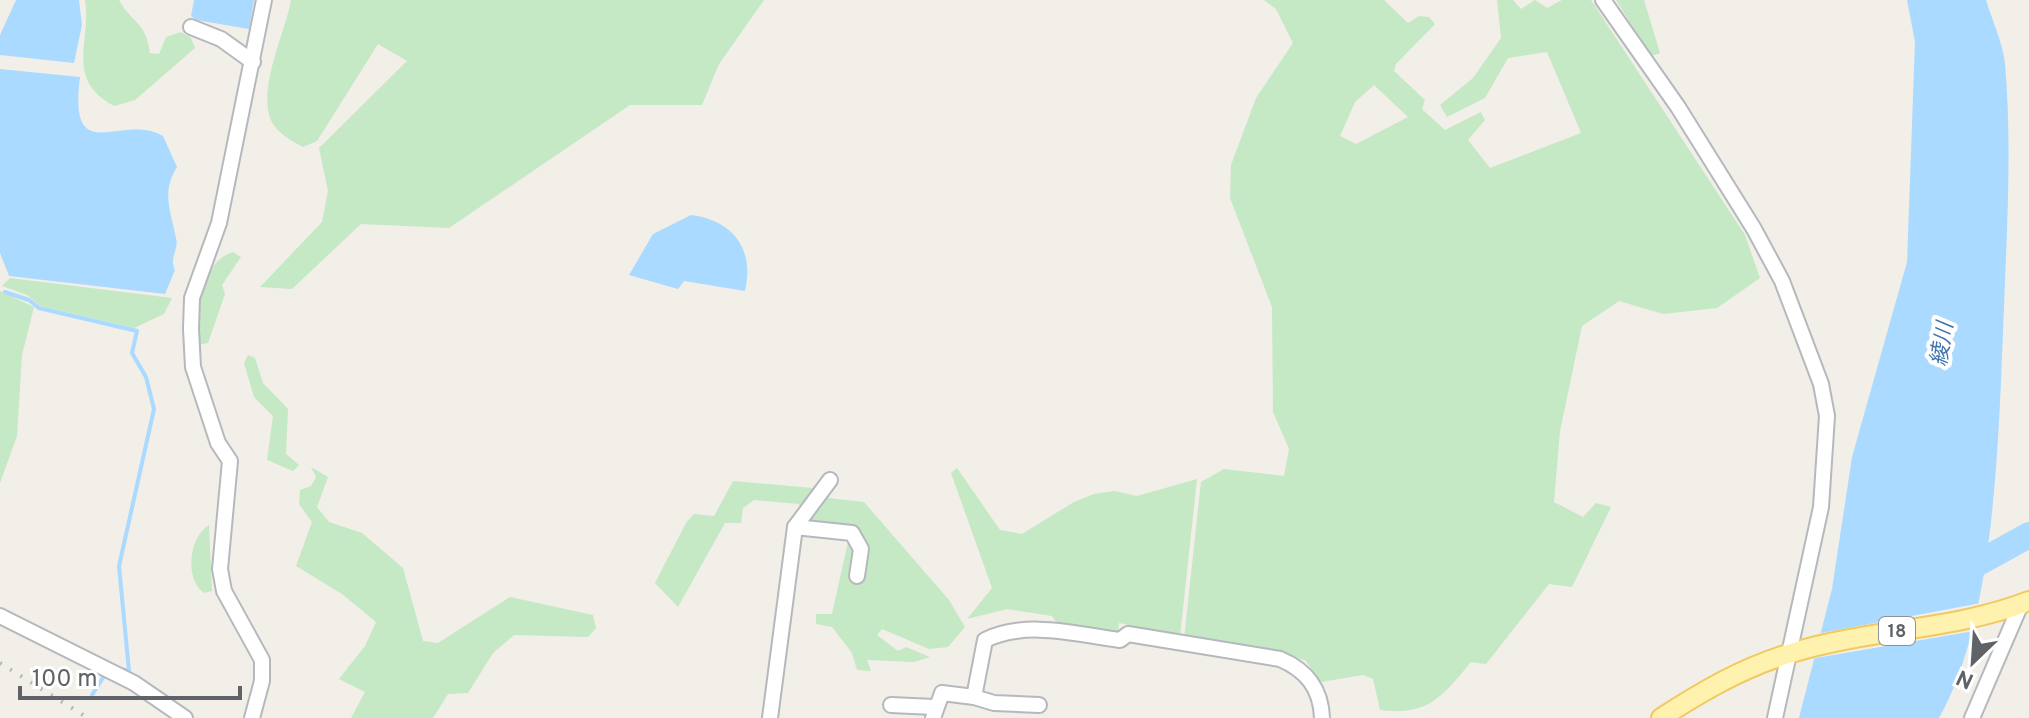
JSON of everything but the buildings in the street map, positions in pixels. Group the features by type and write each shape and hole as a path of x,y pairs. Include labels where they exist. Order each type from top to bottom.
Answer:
{"main road":[{"path":"2025,602 2029,585"},
{"name":"18","path":"1661,718 1719,683 1797,651 1988,614 2025,602"}],"street":[{"path":"252,718 262,681 262,660 224,591 220,569 230,461 218,443 193,367 191,329 192,298 219,223 264,0"},
{"path":"1603,0 1678,107 1754,229 1782,281 1821,384 1827,416 1821,507 1797,651 1775,718"},
{"path":"191,27 221,39 253,62"},
{"path":"770,718 795,527 830,480"},
{"path":"795,527 852,533 861,549 857,576"},
{"path":"1972,718 2025,602"},
{"path":"0,616 134,683 185,718"},
{"path":"974,697 985,640 1003,631 1040,630 1120,640 1128,634 1280,659 1301,668 1316,689 1322,718"},
{"path":"891,705 933,713 942,693 994,703 1039,705"}],"green space":[{"path":"85,0 119,0 145,34 150,53 159,54 166,37 181,32 191,38 195,48 135,100 114,106 89,84 85,71"},
{"path":"291,0 764,0 719,64 702,105 630,105 449,228 361,224 292,289 260,287 322,222 328,191 319,148 407,61 378,44 317,141 303,147 276,128 267,105 270,75"},
{"path":"1264,0 1384,0 1408,23 1419,16 1429,17 1435,24 1396,64 1394,71 1425,100 1422,109 1445,130 1481,112 1485,120 1468,140 1490,168 1581,133 1547,52 1508,58 1485,98 1447,117 1440,105 1473,78 1501,38 1497,0 1513,0 1521,9 1535,0 1547,8 1562,0 1591,0 1745,235 1760,278 1717,308 1663,314 1619,301 1582,326 1560,431 1554,502 1583,517 1596,503 1611,507 1572,587 1549,584 1486,664 1471,662 1442,694 1422,707 1410,710 1380,710 1373,679 1363,675 1321,682 1305,660 1184,639 1201,482 1224,469 1284,476 1289,449 1273,412 1272,307 1230,198 1231,165 1256,98 1293,43 1276,9","holes":["1374,85 1408,117 1356,144 1340,136 1355,102"]},
{"path":"1616,0 1644,0 1660,53 1651,56"},
{"path":"233,252 241,257 222,285 225,294 208,343 197,345 200,305 207,278 221,258"},
{"path":"10,278 172,298 164,314 134,328 40,306 27,295 2,286"},
{"path":"0,291 34,307 22,355 17,436 0,483"},
{"path":"248,355 255,358 263,383 288,409 286,454 299,465 293,471 267,460 273,416 254,397 244,363"},
{"path":"311,467 328,477 317,507 329,522 362,533 403,568 423,641 438,643 510,597 593,615 596,628 588,637 514,635 493,653 468,693 448,694 433,718 351,718 365,692 339,679 365,646 376,622 342,594 296,566 312,522 299,504 300,490 311,486 316,477"},
{"path":"957,468 1000,530 1022,534 1074,502 1094,494 1114,491 1137,496 1197,479 1180,636 1119,623 1118,633 1058,625 1052,616 1007,609 967,619 992,588 951,473"},
{"path":"733,481 813,488 828,498 864,502 949,600 965,627 948,647 929,649 882,629 877,635 898,651 906,647 930,657 914,662 867,660 871,671 857,670 852,653 832,627 816,624 816,614 832,614 848,542 830,524 806,522 799,504 754,500 743,508 741,523 725,523 678,607 655,583 686,523 694,514 714,516"},
{"path":"209,525 212,591 204,593 194,578 192,558 197,539"}],"water":[{"path":"16,0 79,0 82,25 74,63 0,55 0,35"},
{"path":"194,0 254,0 249,29 196,20 191,16"},
{"name":"綾川","path":"1907,0 1986,0 2005,64 2009,155 2002,354 1997,462 1984,574 1973,628 1958,676 1939,718 1799,718 1832,589 1852,457 1907,262 1915,42"},
{"path":"0,69 80,77 78,105 82,122 90,130 147,130 163,136 177,167 168,194 177,242 173,261 175,270 165,294 9,276 0,253"},
{"path":"691,215 718,223 737,239 747,262 745,291 684,281 678,289 629,275 653,234"}],"pier":[{"path":"1981,603 1974,631 1810,659 1816,634"}],"waterway":[{"path":"5,292 29,300 39,308 137,331 132,353 146,377 154,409 119,566 129,671 117,668"},
{"path":"1954,571 1964,571 2029,535"},
{"path":"92,695 106,673"}],"railway":[{"path":"0,663 88,718"}]}
